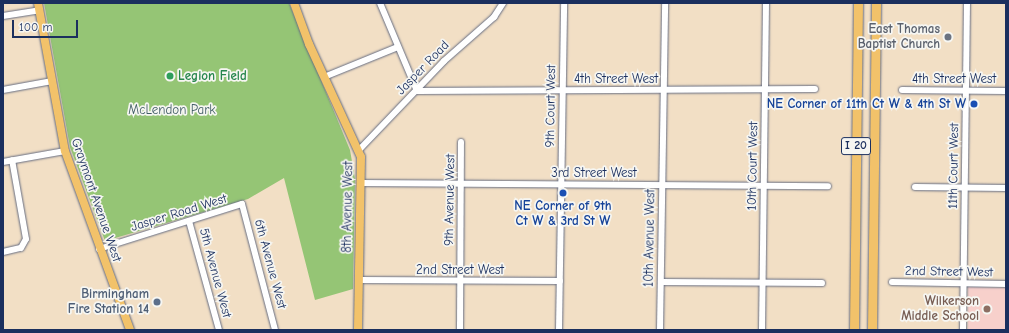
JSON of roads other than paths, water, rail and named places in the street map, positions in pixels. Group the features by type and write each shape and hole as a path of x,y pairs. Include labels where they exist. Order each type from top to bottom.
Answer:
{"highway":[{"name":"I 20","path":"854,330 858,3"},
{"name":"I 20","path":"872,330 876,3"}],"main road":[{"name":"8th Avenue West","path":"294,3 324,77 359,150 361,182 358,330"},
{"name":"Graymont Avenue West","path":"39,6 65,151 130,330"}],"street":[{"path":"380,3 417,92"},
{"name":"Jasper Road","path":"359,150 417,92 444,61 494,18 503,3"},
{"name":"9th Court West","path":"560,330 564,3"},
{"name":"10th Avenue West","path":"660,330 665,3"},
{"name":"10th Court West","path":"762,330 766,3"},
{"name":"11th Court West","path":"962,330 967,3"},
{"path":"3,16 39,6"},
{"path":"324,77 398,47"},
{"path":"3,90 52,81"},
{"name":"4th Street West","path":"417,92 815,90"},
{"name":"4th Street West","path":"902,90 1006,91"},
{"name":"9th Avenue West","path":"460,330 461,142"},
{"path":"3,162 65,151"},
{"path":"4,252 21,248 26,239 12,160"},
{"name":"3rd Street West","path":"361,182 828,186"},
{"path":"915,187 1006,188"},
{"name":"Jasper Road West","path":"100,249 242,204"},
{"name":"6th Avenue West","path":"242,204 275,330"},
{"name":"5th Avenue West","path":"189,221 219,330"},
{"name":"2nd Street West","path":"359,280 560,282"},
{"path":"661,282 822,283"},
{"name":"2nd Street West","path":"892,282 1006,284"}],"place":[{"name":"East Thomas Baptist Church","path":"948,37"},
{"name":"Legion Field","path":"170,76"},
{"name":"NE Corner of 11th Ct W & 4th St W","path":"974,104"},
{"name":"NE Corner of 9th Ct W & 3rd St W","path":"563,193"},
{"name":"Birmingham Fire Station 14","path":"157,302"},
{"name":"Wilkerson Middle School","path":"987,309"}],"park label":[{"name":"McLendon Park","path":"172,110"}]}
